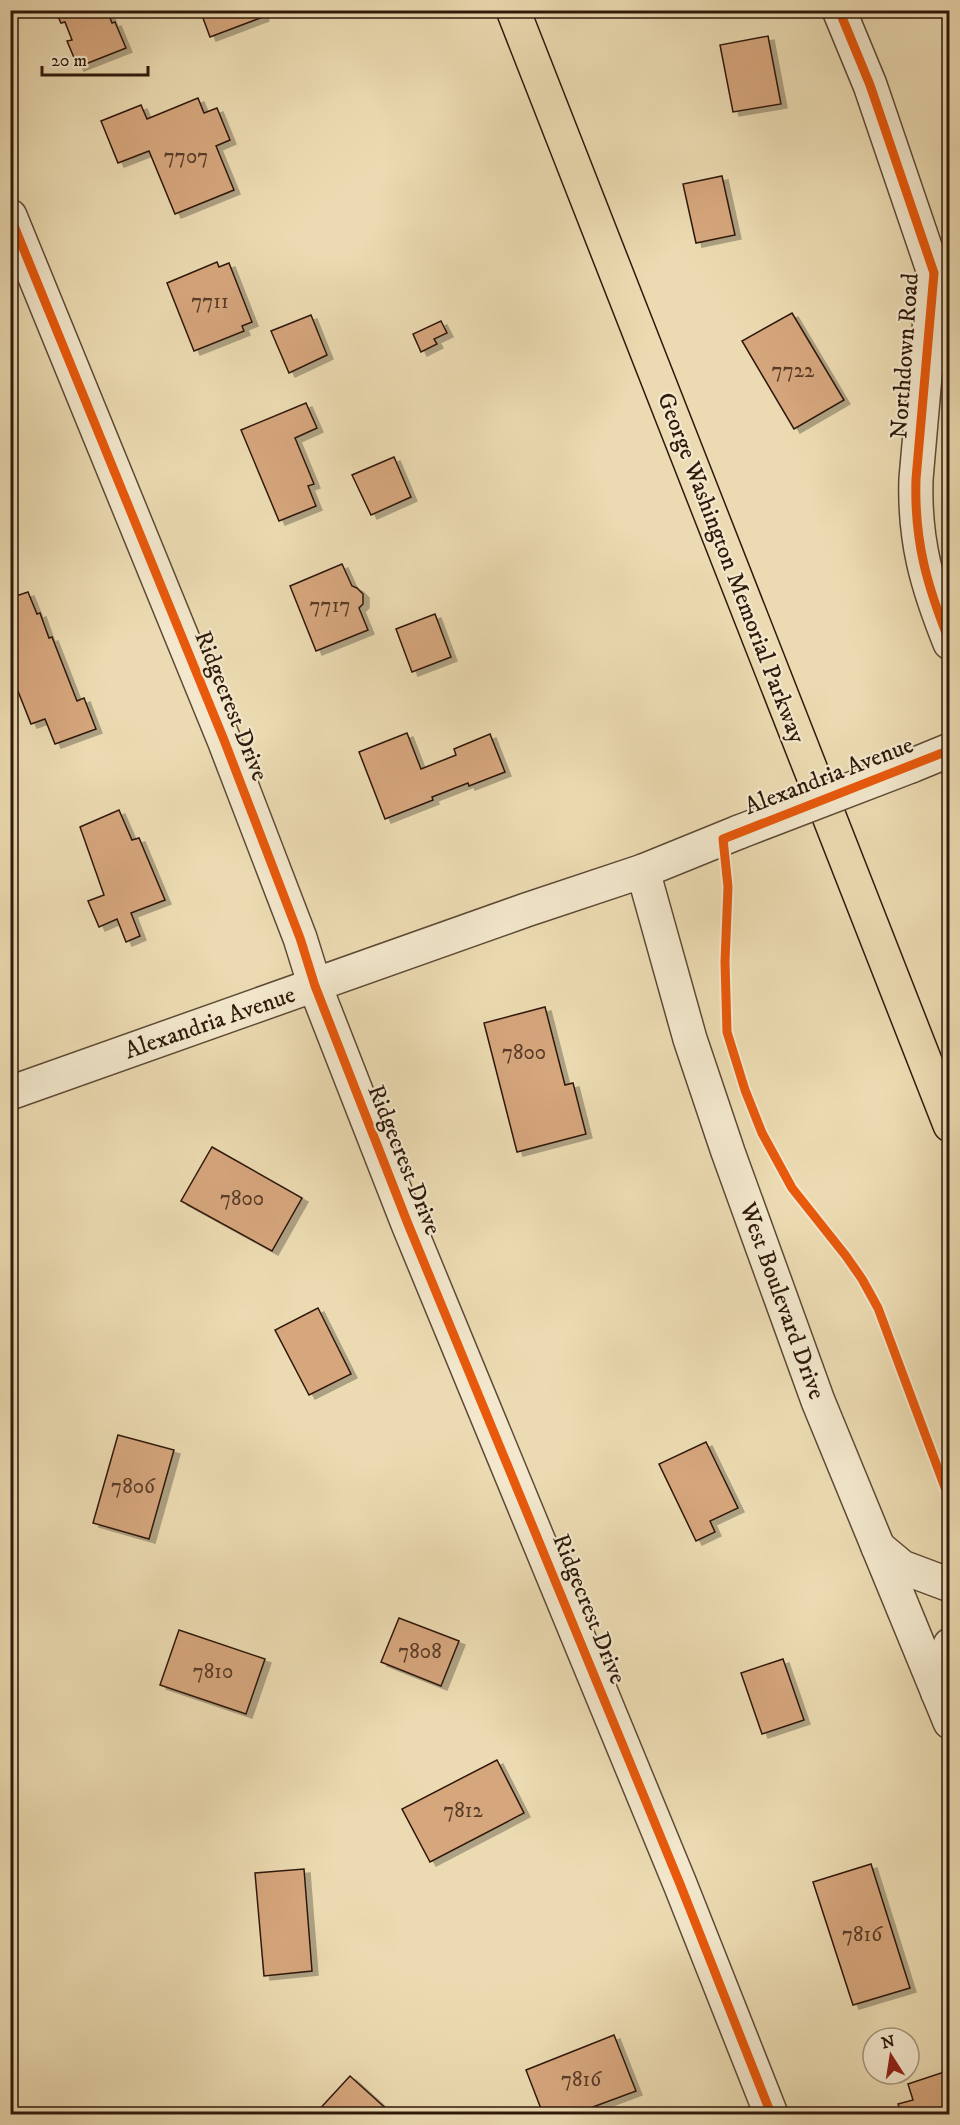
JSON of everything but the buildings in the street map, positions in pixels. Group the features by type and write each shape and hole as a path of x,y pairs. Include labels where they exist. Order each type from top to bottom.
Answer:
{"main road":[{"name":"George Washington Memorial Parkway","path":"513,10 950,1125"}],"street":[{"name":"Northdown Road","path":"839,10 870,85 934,273 915,479 915,511 918,542 935,605 950,643"},
{"name":"Ridgecrest Drive","path":"10,216 224,740 300,938 315,986 408,1224 634,1773 771,2115"},
{"path":"934,273 950,245"},
{"name":"Alexandria Avenue","path":"10,1093 526,910 643,871 950,750"},
{"name":"West Boulevard Drive","path":"643,871 690,1039 728,1152 818,1401 944,1707"},
{"path":"878,1547 902,1567 950,1585"},
{"path":"944,1707 950,1646"}],"cycle path":[{"path":"839,10 870,85 934,273 916,479 916,502 924,563 950,643"},
{"path":"10,216 224,740 300,938 315,986 408,1224 680,1884 771,2114"},
{"path":"950,750 723,839 728,887 725,962 727,1032 745,1090 762,1133 792,1188 846,1256 878,1308 950,1501"}]}
